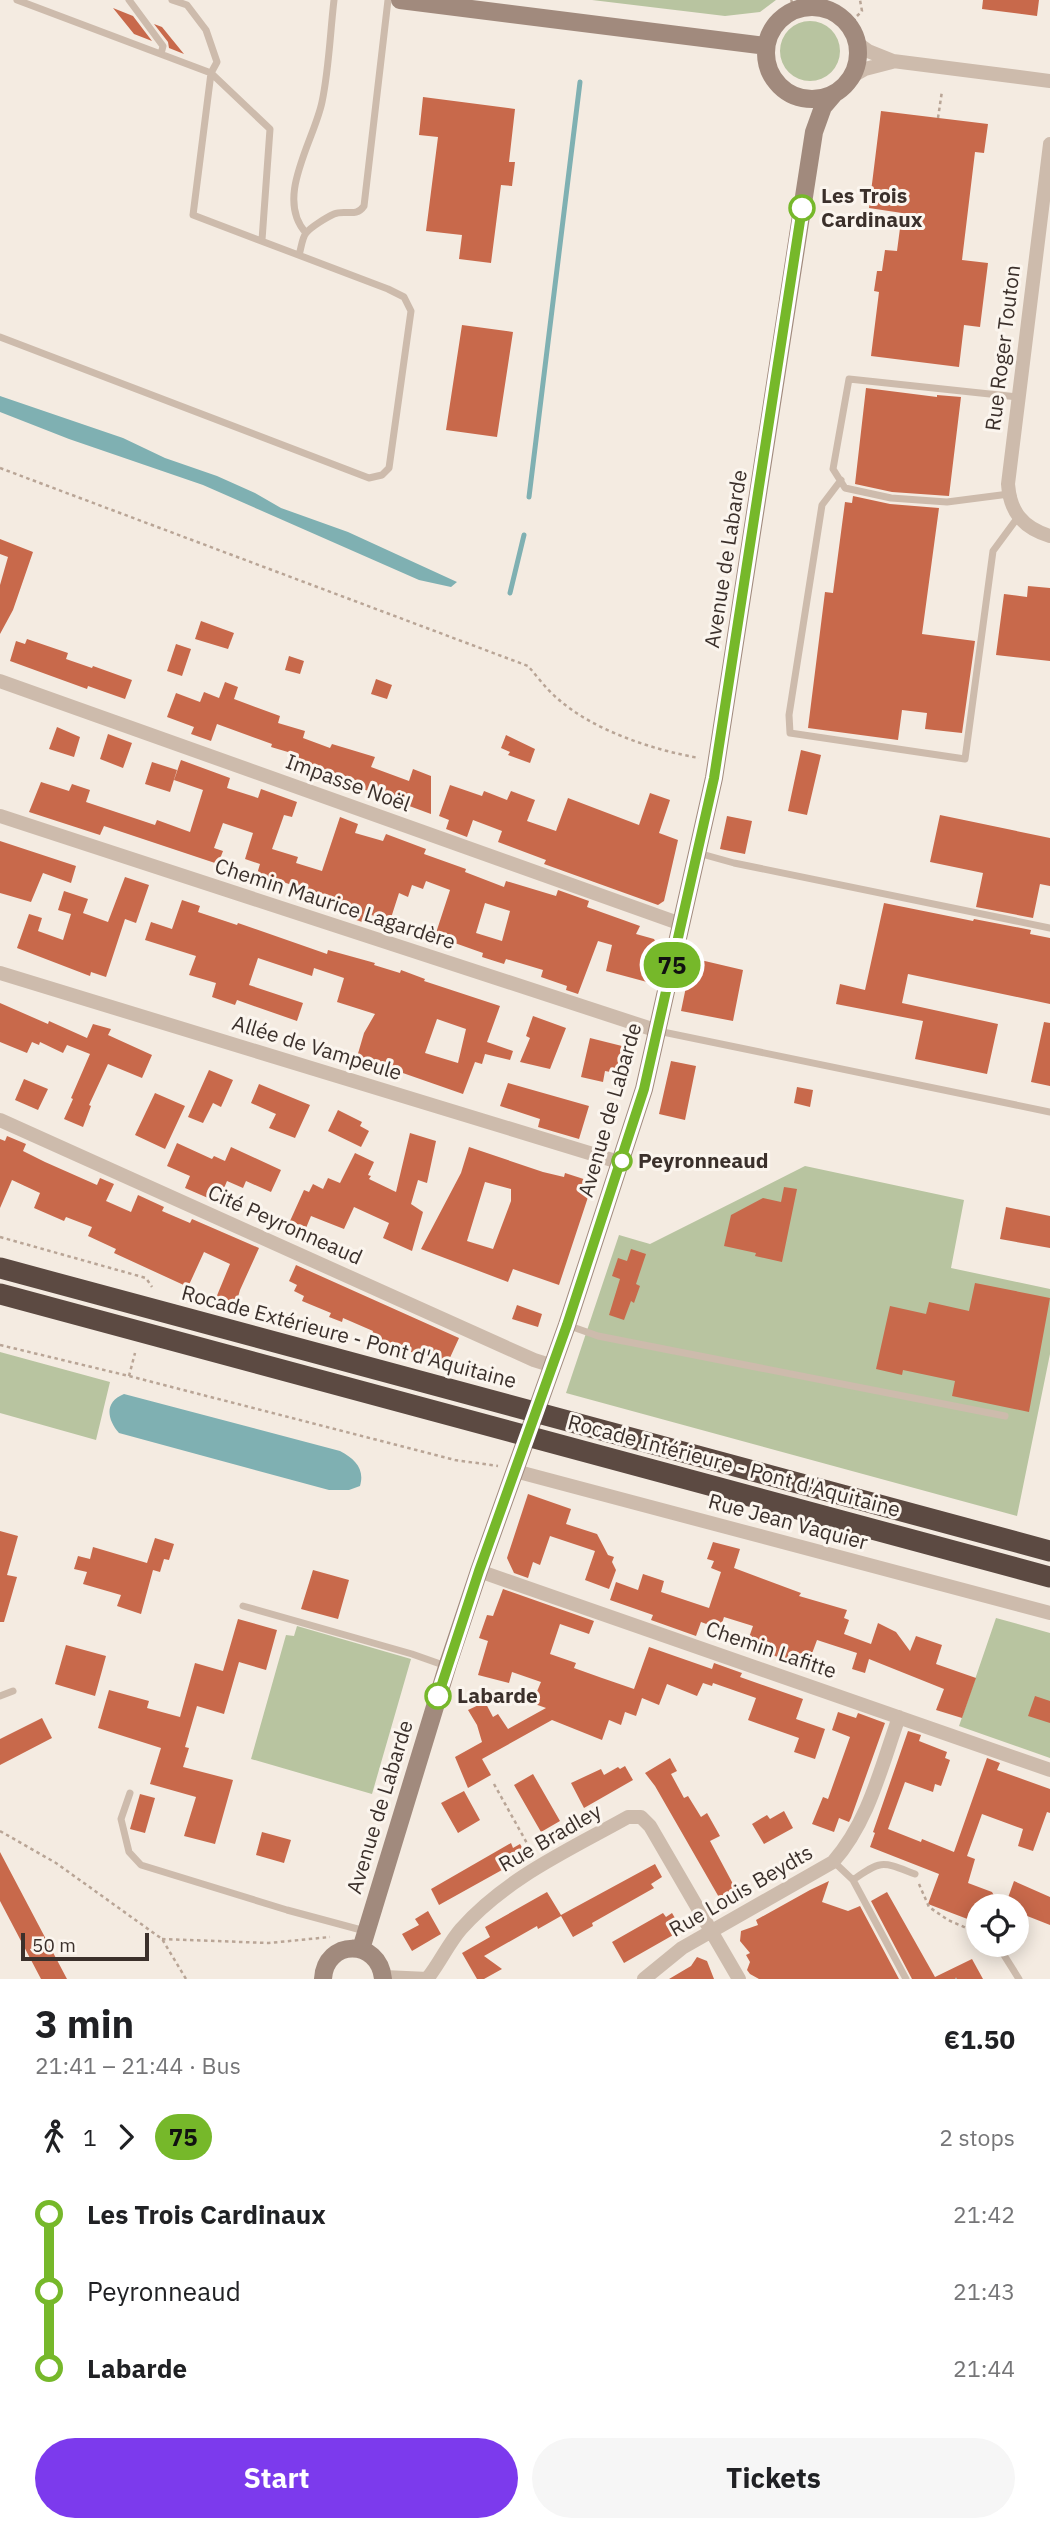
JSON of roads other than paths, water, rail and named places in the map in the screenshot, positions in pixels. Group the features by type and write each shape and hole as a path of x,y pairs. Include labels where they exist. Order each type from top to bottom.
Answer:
{"highway":[{"name":"Rocade Extérieure - Pont d'Aquitaine","path":"0,1268 1050,1551"},
{"name":"Rocade Intérieure - Pont d'Aquitaine","path":"0,1294 1050,1577"}],"main road":[{"path":"400,0 766,46"},
{"path":"791,94 813,99 835,93 851,77 858,55 852,33 836,0"},
{"path":"814,132 806,110 781,87 769,68 766,46 773,28 787,14 803,4 828,9 852,33"},
{"name":"Avenue de Labarde","path":"360,1949 447,1667 567,1325 644,1089 717,760 814,132 823,107 835,93"},
{"path":"323,1979 327,1963 333,1956 351,1948 360,1949 377,1959 384,1978"}],"street":[{"path":"852,33 868,51 893,61 1050,81"},
{"path":"851,77 865,69 893,61"},
{"name":"Rue Roger Touton","path":"1018,517 1007,484 1050,144"},
{"path":"1018,517 1035,532 1050,536"},
{"name":"Impasse Noël","path":"0,681 681,924"},
{"name":"Chemin Maurice Lagardère","path":"0,816 657,1031"},
{"name":"Allée de Vampeule","path":"0,973 622,1163"},
{"name":"Cité Peyronneaud","path":"0,1120 534,1360 553,1366"},
{"name":"Rue Jean Vaquier","path":"515,1471 1050,1613"},
{"name":"Chemin Lafitte","path":"479,1571 1050,1770"},
{"name":"Rue Louis Beydts","path":"644,1979 682,1948 833,1862 848,1846 863,1820 900,1717"},
{"name":"Rue Bradley","path":"427,1979 459,1930 492,1898 540,1866 628,1817 641,1817 650,1826 711,1932"},
{"path":"711,1932 739,1979"},
{"path":"384,1978 427,1979"}],"lane":[{"path":"18,0 211,73 270,129 262,240"},
{"path":"129,0 163,46 160,54"},
{"path":"0,337 369,478 382,475 389,468 411,312 404,297 388,289 194,215 211,73 217,62 206,30 187,5 172,0"},
{"path":"306,233 296,223 293,207 298,172 322,103 334,0"},
{"path":"299,255 306,233 333,214 355,214 361,211 364,205 388,0"},
{"path":"1009,495 947,502 891,498 845,488 833,469 849,379 1018,397"},
{"path":"841,480 822,505 789,715 790,733 965,759 993,551 1018,517"},
{"path":"697,853 743,865 1050,928"},
{"path":"657,1031 1050,1112"},
{"path":"567,1325 598,1336 1005,1416"},
{"path":"243,1606 412,1654 447,1667"},
{"path":"0,1696 13,1691"},
{"path":"130,1793 121,1819 129,1852 141,1865 366,1931"},
{"path":"833,1862 853,1880 906,1979"},
{"path":"853,1880 874,1865 886,1864 915,1874"},
{"path":"1005,1957 1019,1979"}],"water":[{"path":"0,396 123,438 165,458 217,476 281,508 348,532 457,582 451,587 419,580 203,485 0,412"},
{"path":"124,1394 340,1451 358,1465 361,1474 360,1486 349,1490 329,1490 119,1433 110,1417 110,1406"}],"waterway":[{"path":"529,497 580,82"},
{"path":"510,593 524,535"}],"place":[{"name":"Les Trois Cardinaux","path":"802,208"},
{"name":"Peyronneaud","path":"622,1161"},
{"name":"Labarde","path":"438,1696"}]}
